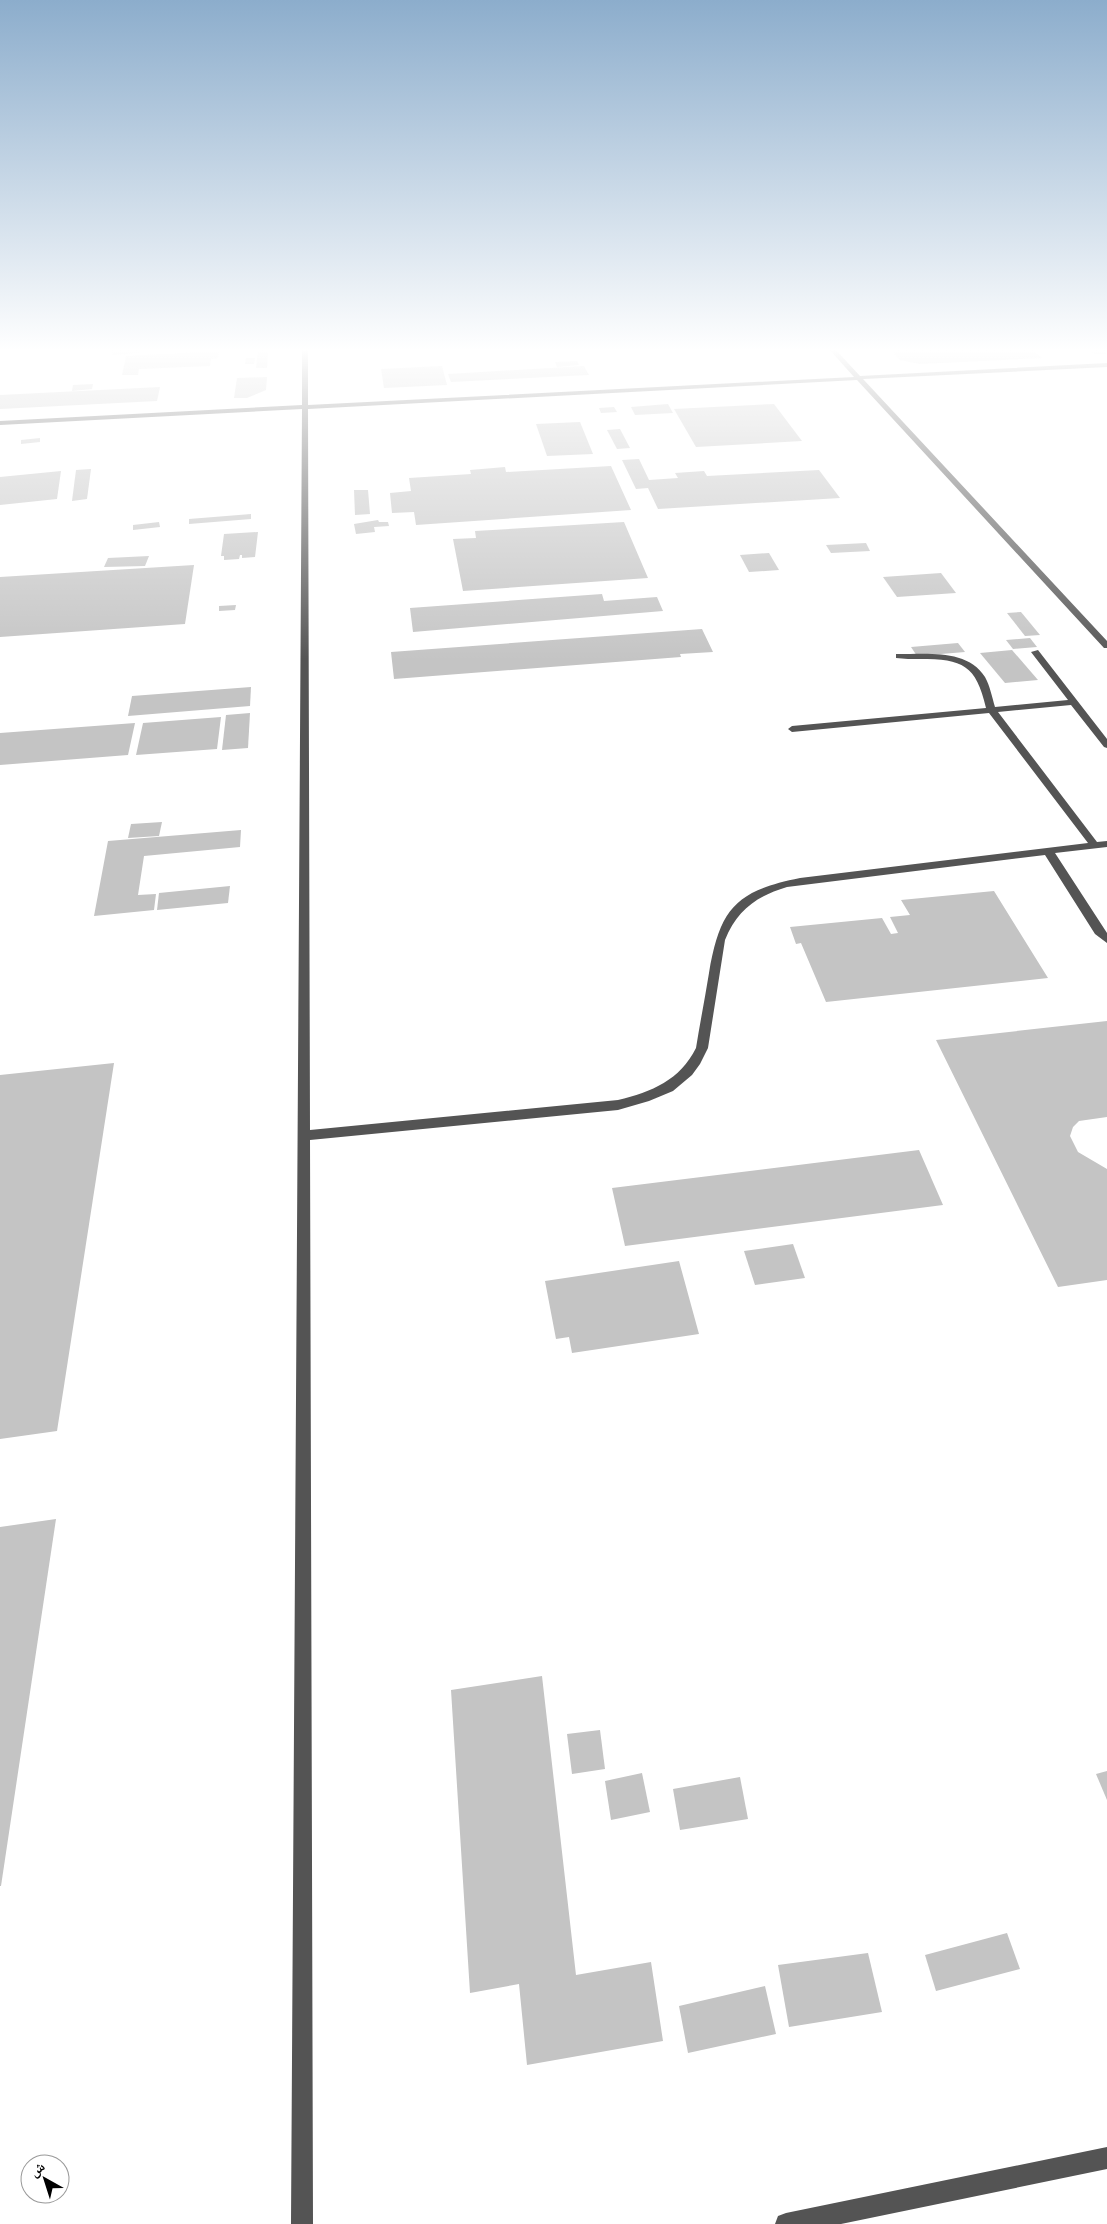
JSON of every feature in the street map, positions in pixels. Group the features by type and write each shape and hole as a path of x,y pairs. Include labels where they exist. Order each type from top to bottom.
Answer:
{"street":[{"path":"302,2224 305,453"},
{"path":"927,453 1107,646"},
{"path":"1035,652 1107,745"},
{"path":"899,656 946,659 968,665 981,676 992,709 1095,846"},
{"path":"792,728 1074,702"},
{"path":"304,1136 618,1106 656,1094 672,1086 696,1063 702,1048 720,940 725,925 746,900 761,891 779,884 800,880 1107,844"},
{"path":"1048,851 1099,931 1107,939"},
{"path":"786,2224 1107,2158"}],"building":[{"path":"546,453 593,454 547,456"},
{"path":"639,459 649,480 678,478 675,473 704,471 707,476 819,470 840,498 658,509 648,488 636,489 622,460"},
{"path":"611,466 631,510 416,525 414,512 392,513 390,493 411,491 409,478 471,474 470,470 505,467 506,472"},
{"path":"91,469 87,499 72,501 76,470"},
{"path":"61,471 57,499 0,505 0,477"},
{"path":"354,490 368,490 370,514 355,515"},
{"path":"251,514 251,519 189,524 189,519"},
{"path":"378,520 379,522 388,522 389,526 374,527 375,532 356,534 354,524"},
{"path":"159,522 160,527 133,530 133,525"},
{"path":"624,522 648,578 463,591 453,539 476,538 475,531"},
{"path":"258,532 255,557 242,558 242,555 240,555 239,559 224,560 224,556 221,556 224,534"},
{"path":"866,543 870,551 831,553 826,545"},
{"path":"769,553 779,570 749,572 740,555"},
{"path":"149,556 145,566 104,567 108,558"},
{"path":"194,565 185,624 0,637 0,577"},
{"path":"941,573 956,593 897,597 883,577"},
{"path":"602,594 604,601 657,597 663,611 413,632 410,608"},
{"path":"236,605 235,610 219,611 219,606"},
{"path":"1021,612 1040,635 1025,636 1007,613"},
{"path":"702,629 713,652 680,654 681,657 394,679 391,652"},
{"path":"1030,638 1037,647 1013,649 1006,640"},
{"path":"958,643 965,652 917,656 911,647"},
{"path":"1012,650 1038,680 1005,683 980,653"},
{"path":"251,687 250,706 128,716 132,696"},
{"path":"250,713 248,748 222,750 226,715"},
{"path":"221,717 217,749 136,755 143,723"},
{"path":"135,723 128,755 0,765 0,733"},
{"path":"162,822 159,836 128,838 131,824"},
{"path":"241,830 240,847 144,856 138,895 156,894 154,910 94,916 108,841"},
{"path":"230,886 228,903 157,910 159,893"},
{"path":"994,891 1048,978 826,1002 801,943 796,944 790,927 882,918 891,934 898,933 890,917 910,915 901,900"},
{"path":"1107,1021 1107,1117 1079,1121 1073,1127 1070,1136 1078,1152 1107,1169 1107,1280 1058,1287 936,1040"},
{"path":"114,1063 57,1431 0,1439 0,1075"},
{"path":"919,1150 943,1205 625,1246 612,1188"},
{"path":"793,1244 805,1278 755,1285 744,1251"},
{"path":"679,1261 699,1334 572,1353 569,1337 556,1339 545,1281"},
{"path":"56,1519 1,1886 0,1886 0,1527"},
{"path":"542,1676 576,1975 651,1962 663,2041 527,2065 519,1984 470,1993 451,1690"},
{"path":"600,1730 605,1769 572,1774 567,1734"},
{"path":"1107,1771 1107,1800 1096,1774"},
{"path":"642,1773 650,1812 611,1820 605,1781"},
{"path":"740,1777 748,1819 680,1830 673,1789"},
{"path":"1007,1933 1020,1969 936,1991 925,1955"},
{"path":"868,1953 882,2012 789,2027 778,1965"},
{"path":"765,1986 776,2034 688,2053 679,2006"}]}
